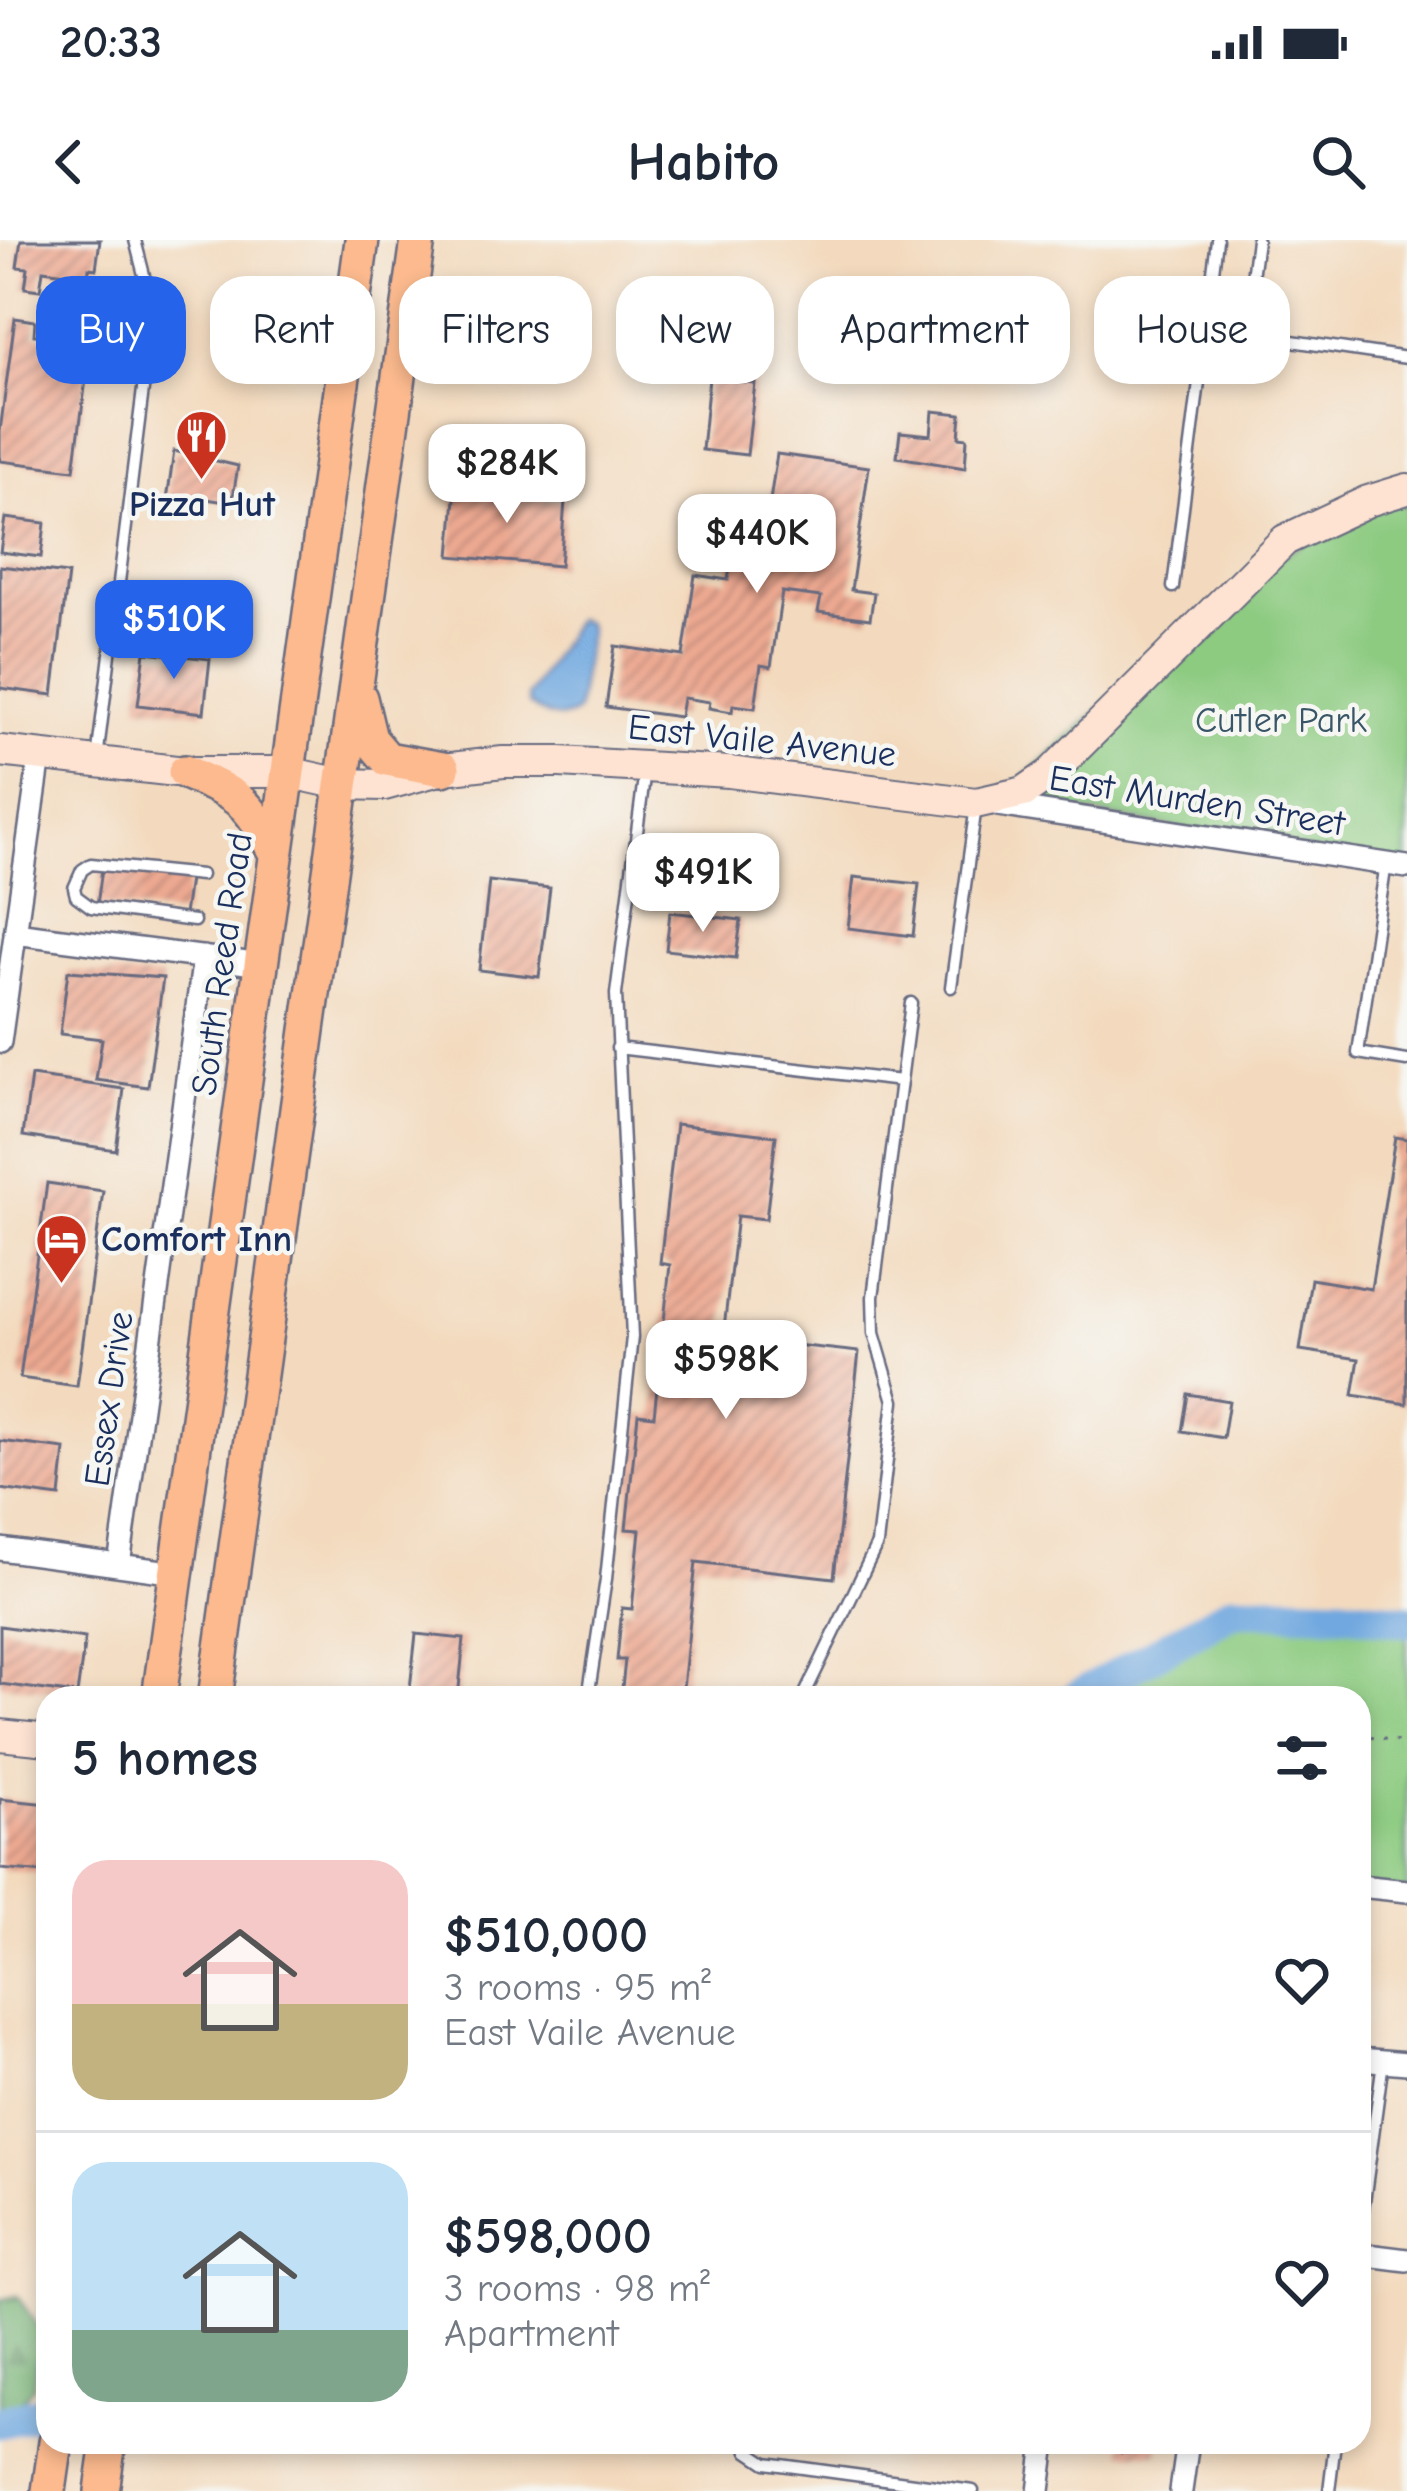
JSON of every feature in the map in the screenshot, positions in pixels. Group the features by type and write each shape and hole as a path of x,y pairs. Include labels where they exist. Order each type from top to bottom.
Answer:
{"main road":[{"name":"South Reed Road","path":"161,1686 362,240"},
{"path":"217,1686 418,240"},
{"path":"357,672 370,739 387,759 442,769"},
{"path":"185,772 238,796 259,821 276,854"},
{"path":"49,2491 54,2454"},
{"path":"102,2491 107,2454"}],"street":[{"name":"East Vaile Avenue","path":"0,751 185,772 287,772 341,784 384,785 442,769 560,762 729,772 976,803 1024,792 1050,774 1285,540 1368,501 1407,489"},
{"path":"0,1042 40,756"},
{"name":"East Murden Street","path":"976,803 1396,865"},
{"path":"15,933 262,965"},
{"name":"Essex Drive","path":"119,1565 204,957"},
{"path":"0,1549 177,1573"},
{"path":"0,1735 36,1739"},
{"path":"1371,1887 1407,1891"},
{"path":"1371,2060 1407,2063"},
{"path":"1371,2256 1407,2260"},
{"path":"1039,2491 1044,2454"},
{"path":"1181,2491 1186,2454"}],"lane":[{"path":"97,762 149,341 144,275 135,240"},
{"path":"1174,587 1217,240"},
{"path":"1257,240 1246,322 1251,335 1407,358"},
{"path":"590,1686 632,1337 616,994 646,767"},
{"path":"951,987 976,803"},
{"path":"194,921 91,908 76,896 74,888 82,870 91,864 201,875"},
{"path":"1396,865 1358,1053 1407,1061"},
{"path":"808,1686 877,1544 894,1401 874,1333 873,1297 911,1004"},
{"path":"617,1048 902,1081"},
{"path":"1371,2150 1383,2061"},
{"path":"752,2454 766,2463 973,2491"},
{"path":"1329,2491 1334,2454"}],"path":[{"path":"1371,1738 1407,1742"}],"green space":[{"name":"Cutler Park","path":"1407,489 1407,867 1002,798 1248,574"},
{"path":"1234,1609 1343,1612 1407,1621 1407,1891 1371,1887 1371,1686 1097,1686"},
{"path":"17,2296 36,2324 36,2368 33,2386 9,2420 0,2422 0,2300"}],"water":[{"path":"576,619 589,629 577,711 566,717 540,712 529,704 528,696"}],"building":[{"path":"21,240 100,240 96,269 89,268 88,276 43,270 42,276 36,276 36,289 25,288 28,268 17,267"},
{"path":"15,318 35,321 36,384 85,384 74,470 0,461"},
{"path":"708,384 755,384 747,455 702,450"},
{"path":"933,411 961,414 959,437 967,438 965,468 897,457 900,432 931,435"},
{"name":"Pizza Hut","path":"174,451 238,466 232,503 167,500"},
{"path":"777,454 869,467 851,590 874,593 870,619 818,612 821,597 782,592 771,667 761,665 755,708 733,705 732,712 683,698 680,717 606,707 615,646 683,656 695,575 728,580 732,557 761,561"},
{"path":"497,483 531,487 530,498 565,501 560,566 450,556 456,487 496,491"},
{"path":"5,518 45,523 41,557 0,552"},
{"path":"0,566 68,574 53,695 0,688"},
{"path":"145,652 210,659 204,713 138,705"},
{"path":"102,869 189,879 184,915 97,905"},
{"path":"854,877 919,884 913,936 848,928"},
{"path":"489,881 550,888 539,977 479,970"},
{"path":"670,912 741,920 736,958 666,950"},
{"path":"68,971 163,978 148,1087 96,1080 102,1039 60,1034"},
{"path":"31,1076 124,1089 116,1150 23,1136"},
{"path":"676,1124 776,1136 766,1219 737,1216 723,1337 859,1352 834,1578 696,1562 683,1686 622,1686 625,1660 617,1660 622,1608 632,1609 640,1530 626,1529 638,1414 654,1416 670,1265 660,1263"},
{"path":"1395,1137 1407,1139 1407,1404 1353,1395 1359,1359 1300,1350 1311,1279 1371,1289"},
{"name":"Comfort Inn","path":"47,1183 103,1191 77,1386 20,1378"},
{"path":"1188,1394 1229,1401 1223,1438 1182,1431"},
{"path":"0,1441 65,1449 60,1497 0,1489"},
{"path":"0,1626 85,1638 78,1686 36,1689 0,1684"},
{"path":"416,1634 464,1639 459,1686 410,1686"},
{"path":"0,1799 36,1803 36,1872 0,1869"}],"waterway":[{"path":"1097,1686 1234,1609 1343,1612 1407,1621"},
{"path":"0,2422 36,2413"}],"place":[{"name":"Pizza Hut","path":"202,482"},
{"name":"Comfort Inn","path":"62,1285"}]}
